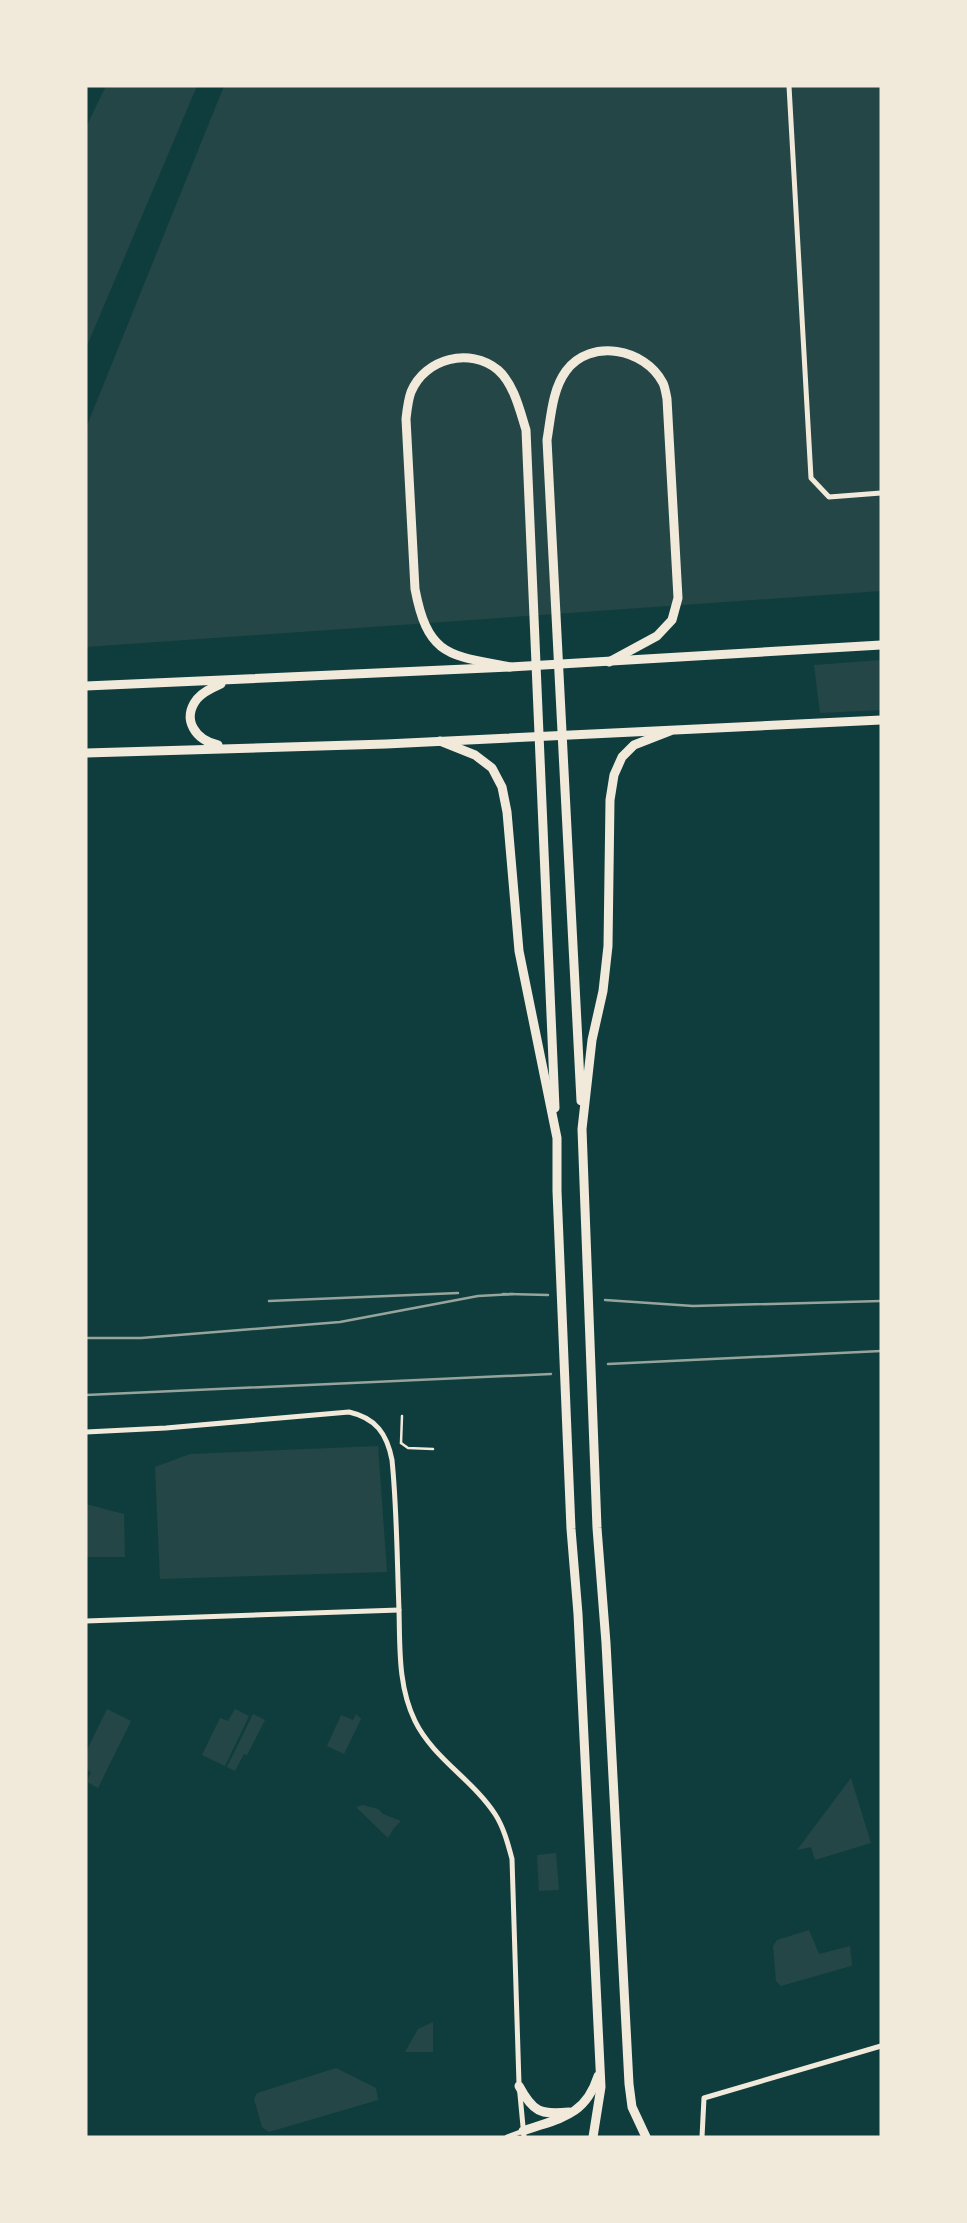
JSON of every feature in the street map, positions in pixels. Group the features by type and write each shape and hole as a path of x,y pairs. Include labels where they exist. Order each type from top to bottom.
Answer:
{"main road":[{"path":"609,662 657,636 672,620 678,598 667,399 663,383 650,366 631,354 609,350 584,355 566,371 555,395 547,440 582,1129 597,1528 606,1643 629,2084 632,2106 646,2137"},
{"path":"510,667 456,655 440,646 427,632 415,589 406,419 410,393 419,377 434,364 457,357 480,359 499,371 511,388 526,430 571,1529 578,1614 601,2087 593,2137"},
{"path":"86,686 609,662 881,645"},
{"path":"226,681 206,691 196,701 191,712 196,734 206,743 230,747"},
{"path":"86,753 440,741 881,720"},
{"path":"582,1129 592,1040 603,991 608,946 610,800 614,775 622,757 634,745 670,731"},
{"path":"440,741 475,755 492,768 502,786 507,812 519,951 556,1138"},
{"path":"523,2134 564,2118 582,2107 591,2094 600,2067"},
{"path":"519,2086 528,2102 542,2112 550,2114 574,2111"}],"street":[{"path":"789,86 811,478 829,496 881,493"},
{"path":"86,1432 349,1412 363,1415 376,1423 382,1431 393,1460 402,1682 407,1700 416,1723 432,1745 494,1812 507,1839 512,1859 523,2134 507,2137"},
{"path":"86,1621 399,1610"},
{"path":"702,2137 704,2098 881,2046"}],"lane":[{"path":"402,1416 401,1443 408,1448 433,1449"}],"shaded area":[{"path":"106,86 197,86 86,348 86,127"},
{"path":"224,86 881,86 881,591 86,647 86,428"},
{"path":"881,660 881,710 820,713 814,665"},
{"path":"378,1446 387,1572 160,1579 155,1467 190,1454"},
{"path":"86,1504 124,1514 125,1557 86,1557"},
{"path":"107,1709 131,1721 98,1788 87,1782 91,1772 86,1769 86,1752"},
{"path":"235,1709 249,1716 225,1766 202,1755 220,1718 228,1721"},
{"path":"253,1714 265,1720 247,1755 244,1754 235,1771 227,1767"},
{"path":"356,1714 361,1719 344,1754 327,1746 341,1715 353,1720"},
{"path":"851,1778 871,1843 815,1860 811,1847 797,1850"},
{"path":"363,1805 378,1809 383,1814 401,1821 388,1838 356,1807"},
{"path":"556,1853 559,1890 539,1891 537,1855"},
{"path":"809,1930 819,1954 850,1946 851,1966 781,1986 776,1981 773,1946 777,1940"},
{"path":"433,2022 433,2052 405,2052 418,2029"},
{"path":"336,2068 376,2088 378,2100 269,2132 262,2127 254,2099 257,2093"}],"railway":[{"path":"269,1301 458,1293"},
{"path":"503,1294 548,1295"},
{"path":"86,1338 141,1338 340,1322 478,1296 513,1294"},
{"path":"605,1300 693,1306 881,1301"},
{"path":"608,1364 881,1351"},
{"path":"86,1395 551,1374"}]}
